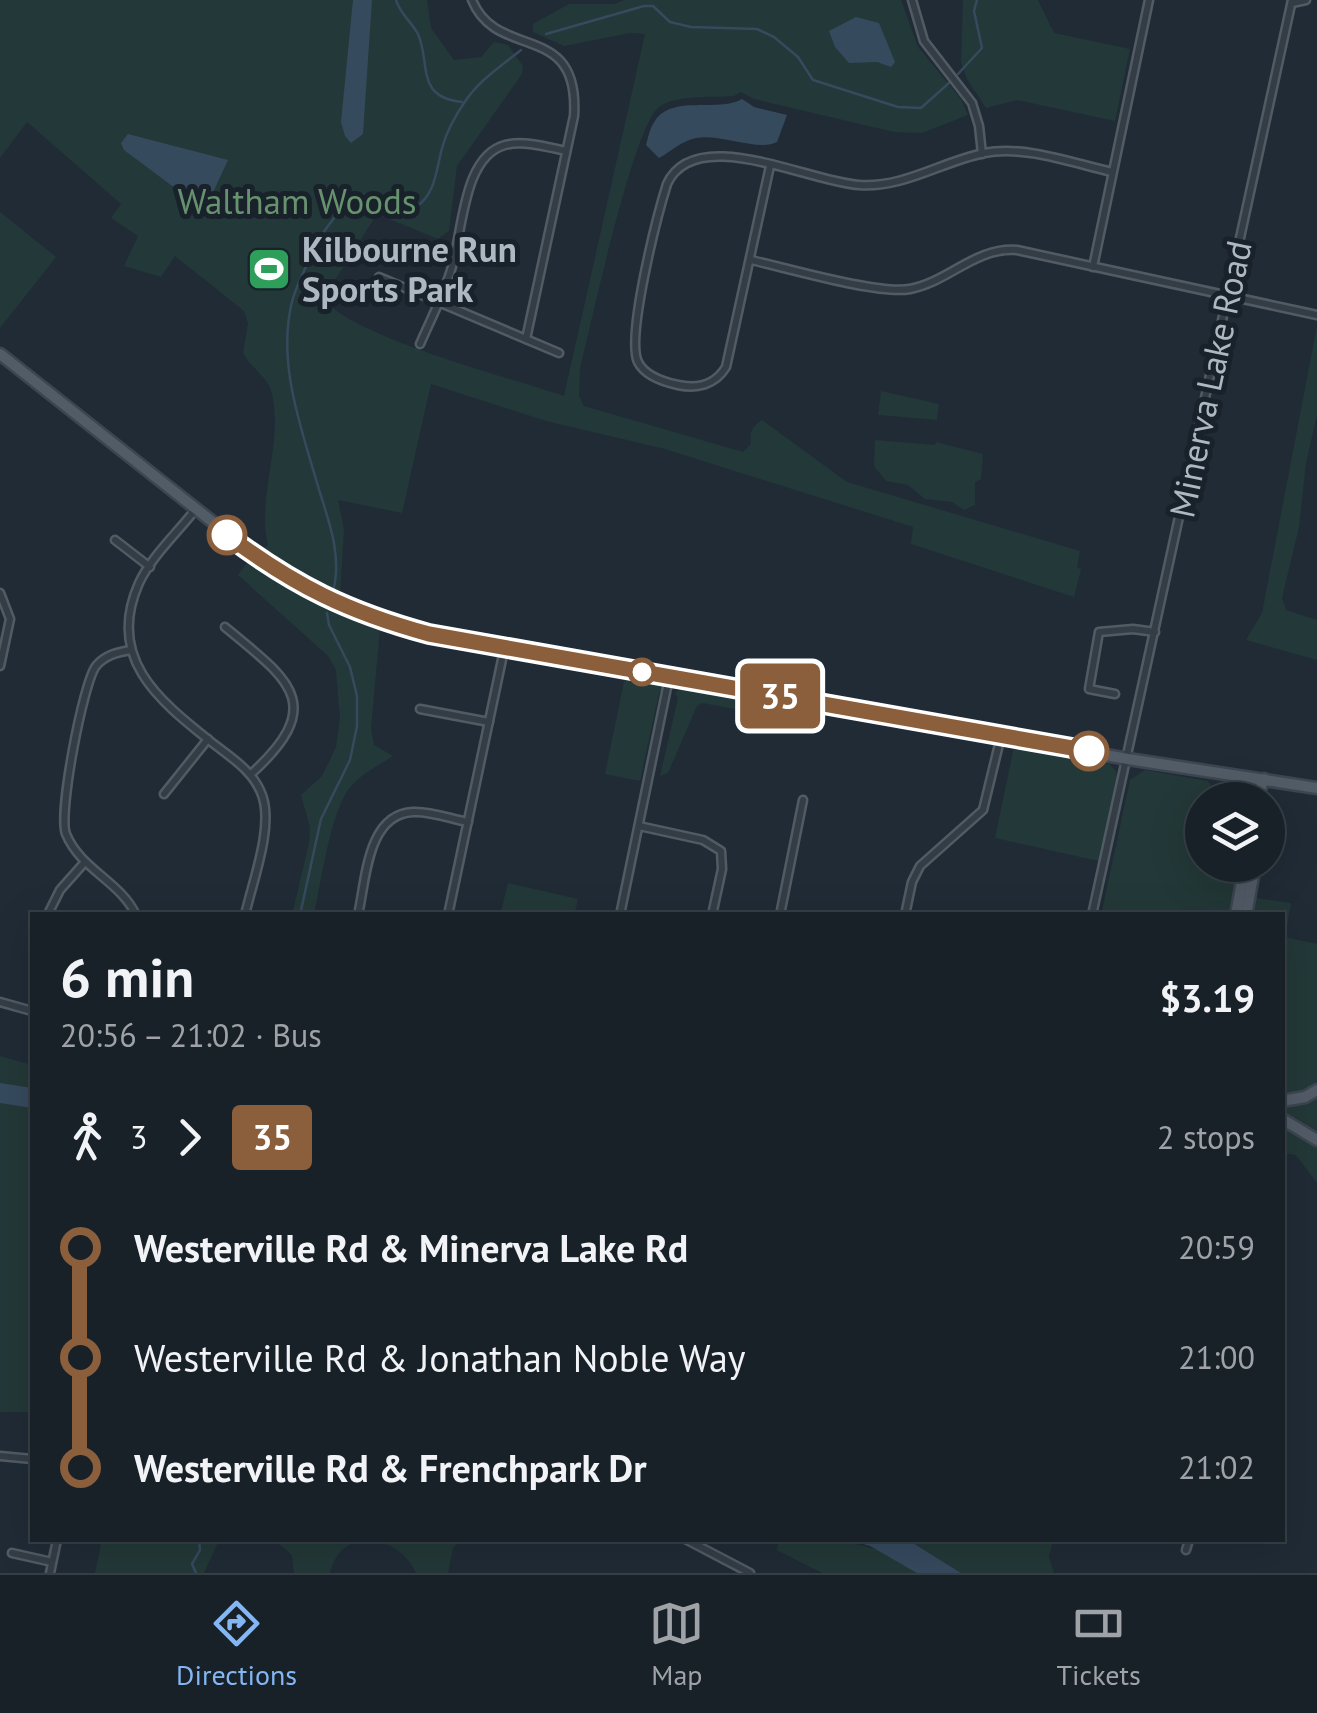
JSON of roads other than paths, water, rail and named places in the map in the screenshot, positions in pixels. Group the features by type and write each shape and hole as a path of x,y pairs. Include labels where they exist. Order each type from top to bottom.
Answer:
{"main road":[{"path":"0,354 257,558 335,604 429,634 1317,788"},
{"path":"1263,782 1264,778"},
{"path":"1264,778 1265,782"},
{"path":"1237,912 1242,882"},
{"path":"1247,912 1252,882"},
{"path":"1285,1101 1298,1100 1317,1090"},
{"path":"1285,1121 1317,1140"}],"street":[{"path":"472,0 478,14 493,30 554,54 572,82 575,97 526,339"},
{"path":"912,0 924,41 972,103 982,154"},
{"path":"1093,267 1147,0"},
{"path":"1292,1 1306,0"},
{"name":"Minerva Lake Road","path":"1093,912 1292,1"},
{"path":"420,344 454,262 471,182 482,159 504,145 529,144 566,152"},
{"path":"770,166 726,367 720,376 692,387 664,381 647,372 638,363 633,336 670,177 686,163 712,154 770,166 857,185 904,181 982,154 1022,153 1112,172"},
{"path":"751,260 890,290 931,283 993,250 1017,250 1317,316"},
{"path":"379,277 559,353"},
{"path":"195,510 139,583 129,620 131,650 148,687 162,703 250,774 262,795 266,816 245,912"},
{"path":"115,540 150,566"},
{"path":"0,593 10,619 0,666"},
{"path":"225,627 277,669 293,694 293,725 276,750 250,774"},
{"path":"1116,694 1090,689 1099,632 1155,632"},
{"path":"449,912 504,648"},
{"path":"131,650 116,652 95,668 64,801 64,828 84,863 123,894 134,912"},
{"path":"621,912 670,677"},
{"path":"420,709 489,722"},
{"path":"906,912 920,866 983,810 1001,735"},
{"path":"164,794 208,739"},
{"path":"781,912 803,800"},
{"path":"359,912 374,844 382,826 398,814 417,812 468,822"},
{"path":"638,826 703,840 721,851 722,868 713,912"},
{"path":"49,912 60,890 84,863"},
{"path":"0,1002 30,1010"},
{"path":"0,1456 30,1459"},
{"path":"50,1573 57,1542"},
{"path":"691,1542 750,1573"},
{"path":"1186,1550 1188,1542"},
{"path":"12,1553 52,1562"}],"water":[{"path":"353,0 372,0 363,134 351,143 341,122"},
{"path":"856,17 879,23 895,62 891,67 877,62 849,63 835,47 829,31"},
{"path":"742,99 754,107 787,115 777,142 760,145 696,138 659,158 646,145 655,121 672,108 721,105"},
{"path":"128,134 228,160 209,201 204,205 195,203 124,150 121,143"},
{"path":"0,1083 30,1088 30,1108 0,1103"},
{"path":"856,1542 911,1542 961,1573 917,1573"}],"waterway":[{"path":"396,0 418,34 431,86 447,99 462,102"},
{"path":"958,74 982,48 974,11 977,0"},
{"path":"546,34 653,6 670,22 691,27 757,29 798,57 813,80 898,107 921,108 950,82"},
{"path":"333,591 334,541 299,422 289,372 288,322 295,292 321,236 352,199 371,195 416,207 423,201 432,187 447,134 461,108 483,81 521,50"},
{"path":"301,912 321,819 350,760 357,726 357,696 350,667 327,613"},
{"path":"196,1573 192,1564 200,1550 199,1542"}],"place":[{"name":"Kilbourne Run Sports Park","path":"269,269"}],"park label":[{"name":"Waltham Woods","path":"297,201"}]}
